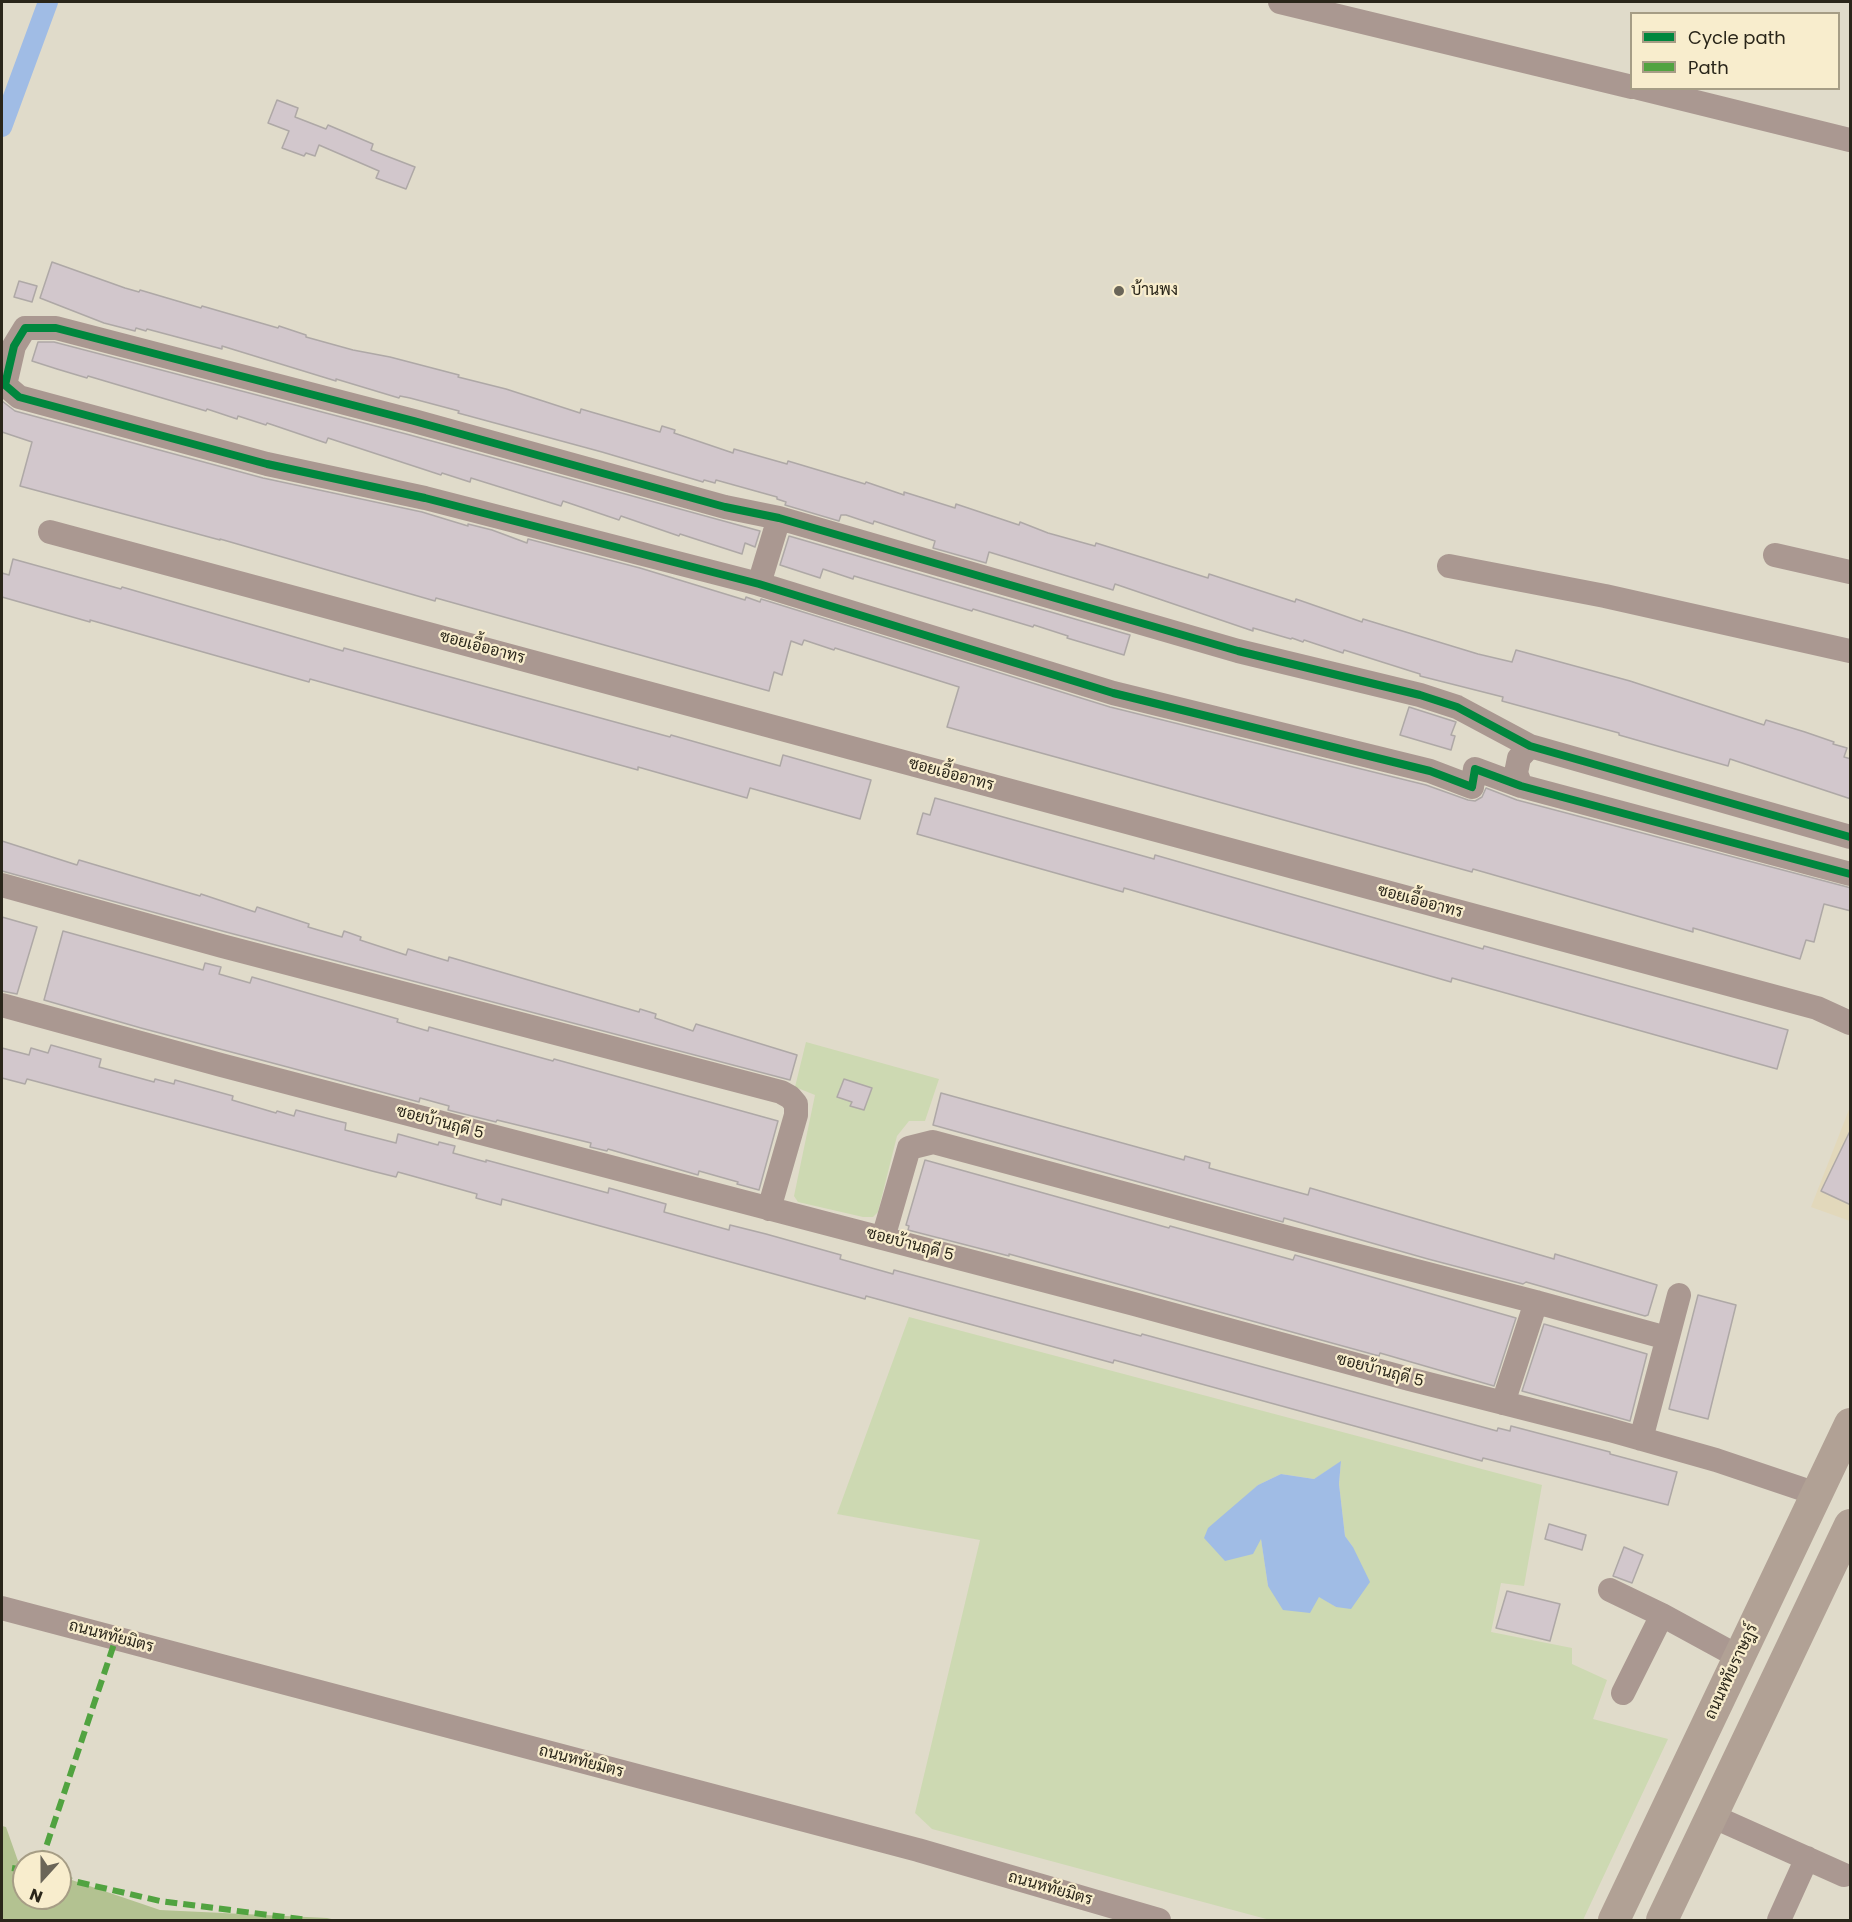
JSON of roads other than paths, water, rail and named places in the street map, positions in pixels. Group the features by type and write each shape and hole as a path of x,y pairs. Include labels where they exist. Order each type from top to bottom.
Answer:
{"main road":[{"name":"ถนนหทัยราษฎร์","path":"1614,1920 1851,1424"},
{"path":"1662,1920 1849,1530"}],"street":[{"path":"1280,2 1630,87"},
{"path":"1647,90 1851,140"},
{"path":"1851,837 1530,746 1457,707 1420,695 1238,651 779,518 725,507 414,421 56,328 25,328 14,346 5,385 19,397 267,464 425,498 759,584 1113,693 1430,771 1472,787 1474,769 1521,786 1851,874"},
{"path":"759,584 779,518"},
{"name":"ซอยเอื้ออาทร","path":"50,531 1817,1008 1851,1023"},
{"path":"1774,555 1851,572"},
{"path":"1449,566 1605,596 1851,651"},
{"path":"1521,786 1516,773 1519,758 1530,746"},
{"path":"1736,843 1745,807"},
{"path":"2,885 222,946 781,1092 796,1104 796,1115 770,1209"},
{"name":"ซอยบ้านฤดี 5","path":"2,1005 1641,1439 1716,1460 1817,1494"},
{"path":"883,1238 909,1148 933,1142 1667,1338"},
{"path":"1641,1439 1678,1295"},
{"path":"1503,1403 1536,1302"},
{"path":"1610,1590 1739,1657"},
{"name":"ถนนหทัยมิตร","path":"2,1608 918,1850 1159,1920"},
{"path":"1623,1693 1662,1615"},
{"path":"1712,1816 1844,1875"},
{"path":"1779,1920 1807,1858"}],"water":[{"path":"1341,1461 1339,1484 1345,1536 1370,1582 1351,1609 1336,1607 1319,1597 1310,1613 1283,1610 1268,1586 1261,1539 1253,1554 1225,1561 1204,1538 1208,1528 1258,1485 1281,1474 1314,1479"}],"waterway":[{"path":"2,127 48,2"}],"place":[{"name":"บ้านพง","path":"1119,291"}]}
